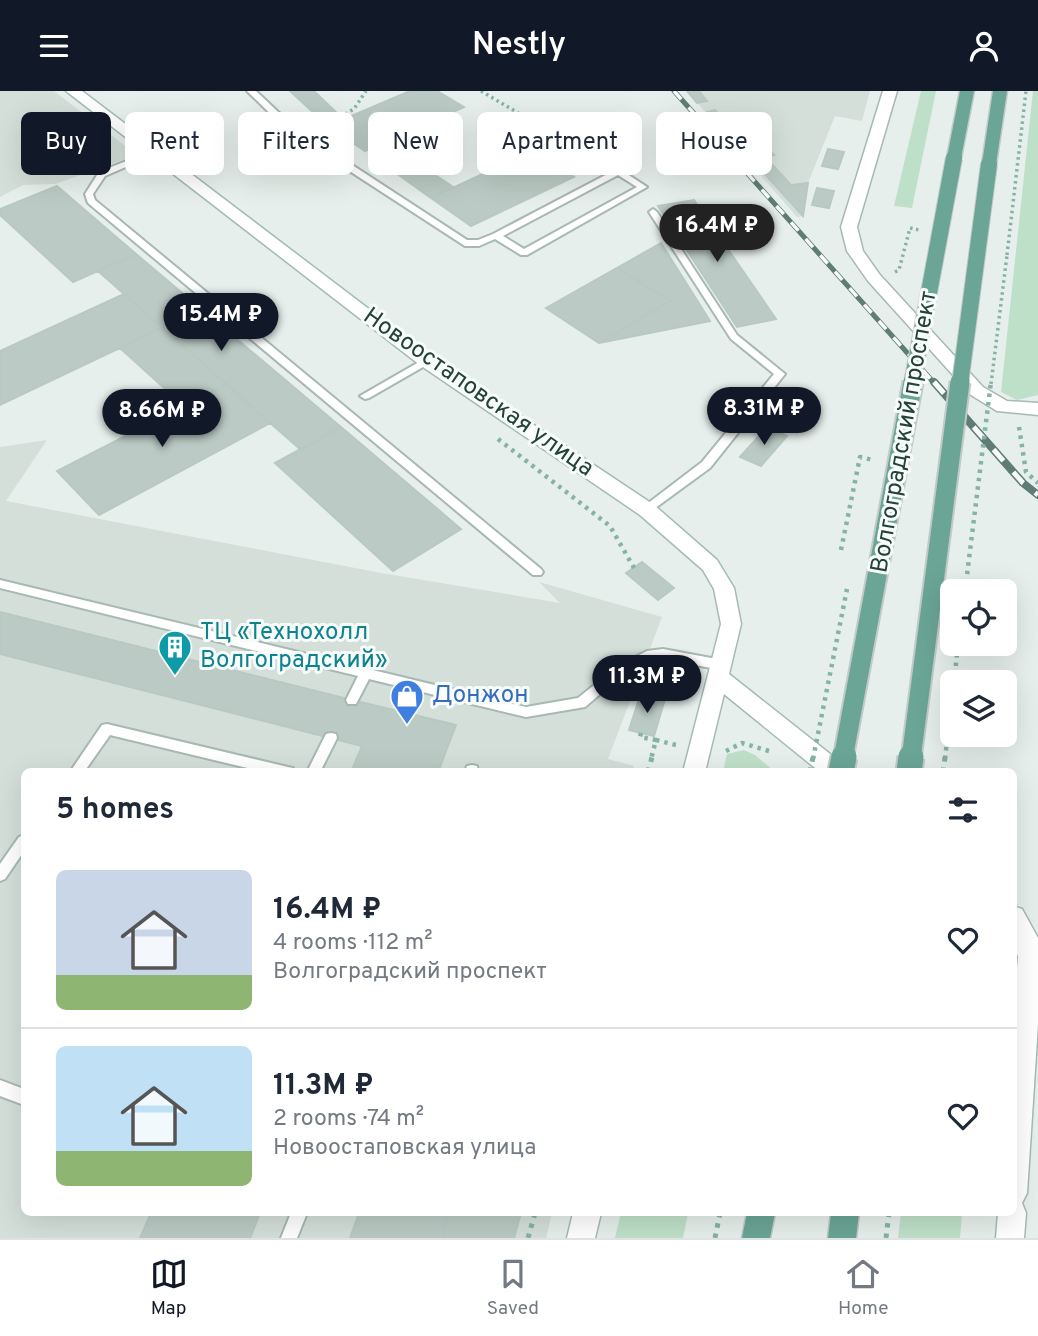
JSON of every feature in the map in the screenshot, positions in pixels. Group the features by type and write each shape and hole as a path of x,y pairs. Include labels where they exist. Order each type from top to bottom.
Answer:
{"main road":[{"name":"Новоостаповская улица","path":"73,91 125,131"},
{"path":"890,91 849,227 855,251 874,278 976,391 1003,407 1038,409"},
{"name":"Волгоградский проспект","path":"842,768 967,91"},
{"name":"Волгоградский проспект","path":"910,768 1000,91"},
{"name":"Новоостаповская улица","path":"183,175 426,361 647,510 693,547 710,565 724,587 731,624 695,768"},
{"path":"721,672 831,768"},
{"path":"1017,924 1027,941 1030,957 1017,1137"},
{"path":"581,1238 586,1216"},
{"path":"756,1238 760,1216"},
{"path":"842,1238 845,1216"},
{"path":"1010,1238 1012,1216"}],"lane":[{"path":"251,91 291,129 459,241 479,243 496,236 612,175"},
{"path":"125,165 102,174 89,194 91,201 537,572"},
{"path":"496,236 524,253 643,187 623,175"},
{"path":"647,510 706,465 780,374 734,337 653,212"},
{"path":"365,395 426,361"},
{"path":"0,584 526,712 581,703 623,667 647,656 663,655 721,672"},
{"path":"352,700 366,673"},
{"path":"79,768 107,729 271,768"},
{"path":"315,768 331,738"},
{"path":"0,875 21,845"},
{"path":"0,1088 21,1096"},
{"path":"289,1238 298,1216"}],"path":[{"path":"349,112 354,109 366,91"},
{"path":"481,91 517,112"},
{"path":"966,579 1026,91"},
{"path":"899,270 910,228 920,230"},
{"path":"1018,426 1026,472 1038,483"},
{"path":"841,550 860,457 873,460"},
{"path":"641,733 640,737 724,756 728,748 752,743 777,758"},
{"path":"649,768 656,740"},
{"path":"943,768 946,747"},
{"path":"528,1238 534,1216"},
{"path":"715,1238 719,1216"},
{"path":"886,1238 889,1216"}],"shaded area":[{"path":"0,91 54,91 81,112 21,112 21,175 80,175 55,184 23,185 0,197"},
{"path":"687,91 870,91 862,121 835,116 808,183 803,216 797,217 760,175 772,175 772,112 705,112"},
{"path":"111,135 125,146 125,159 111,164"},
{"path":"47,440 6,501 381,573 560,603 539,582 662,617 608,759 634,766 633,768 21,768 21,1216 551,1216 546,1238 0,1238 0,447"}],"green space":[{"path":"921,91 936,91 912,208 894,206"},
{"path":"1033,91 1038,91 1038,395 1017,400 1001,392"},
{"path":"744,750 770,768 724,768 727,754"},
{"path":"620,1216 687,1216 683,1238 615,1238"},
{"path":"901,1216 962,1216 960,1238 898,1238"}],"building":[{"path":"290,91 314,91 336,112 313,112"},
{"path":"410,91 437,91 464,107 453,112 368,112 368,150 365,151 354,144 354,115"},
{"path":"687,91 699,91 707,101 697,103"},
{"path":"828,149 844,152 838,169 822,166"},
{"path":"772,165 791,185 808,183 803,216 766,175 772,175"},
{"path":"399,175 435,175 453,187 431,198"},
{"path":"480,175 574,177 471,226 431,198"},
{"path":"57,186 136,254 73,282 0,215 0,209"},
{"path":"817,188 834,191 829,208 812,205"},
{"path":"694,200 776,319 737,327 658,206"},
{"path":"661,243 710,321 599,343 670,301 617,268"},
{"path":"136,254 341,427 301,450 98,271"},
{"path":"617,268 670,301 599,343 546,308"},
{"path":"124,294 162,328 0,405 0,351"},
{"path":"162,328 227,384 184,406 120,348"},
{"path":"227,384 270,423 99,515 57,471"},
{"path":"341,427 461,529 393,571 275,463"},
{"path":"767,427 787,436 761,466 740,457"},
{"path":"642,562 674,588 658,600 626,573"},
{"name":"ТЦ «Технохолл Волгоградский»","path":"0,612 456,725 440,768 353,768 362,746 0,654"},
{"path":"641,693 665,699 654,736 629,730"},
{"path":"150,1216 259,1216 250,1238 140,1238"},
{"path":"358,1216 448,1216 442,1238 350,1238"},
{"path":"448,1216 520,1216 514,1238 442,1238"}],"railway":[{"path":"674,91 935,384"},
{"path":"934,382 1023,483 1038,495"}],"place":[{"name":"ТЦ «Технохолл Волгоградский»","path":"175,677"},
{"name":"Донжон","path":"407,726"}]}
